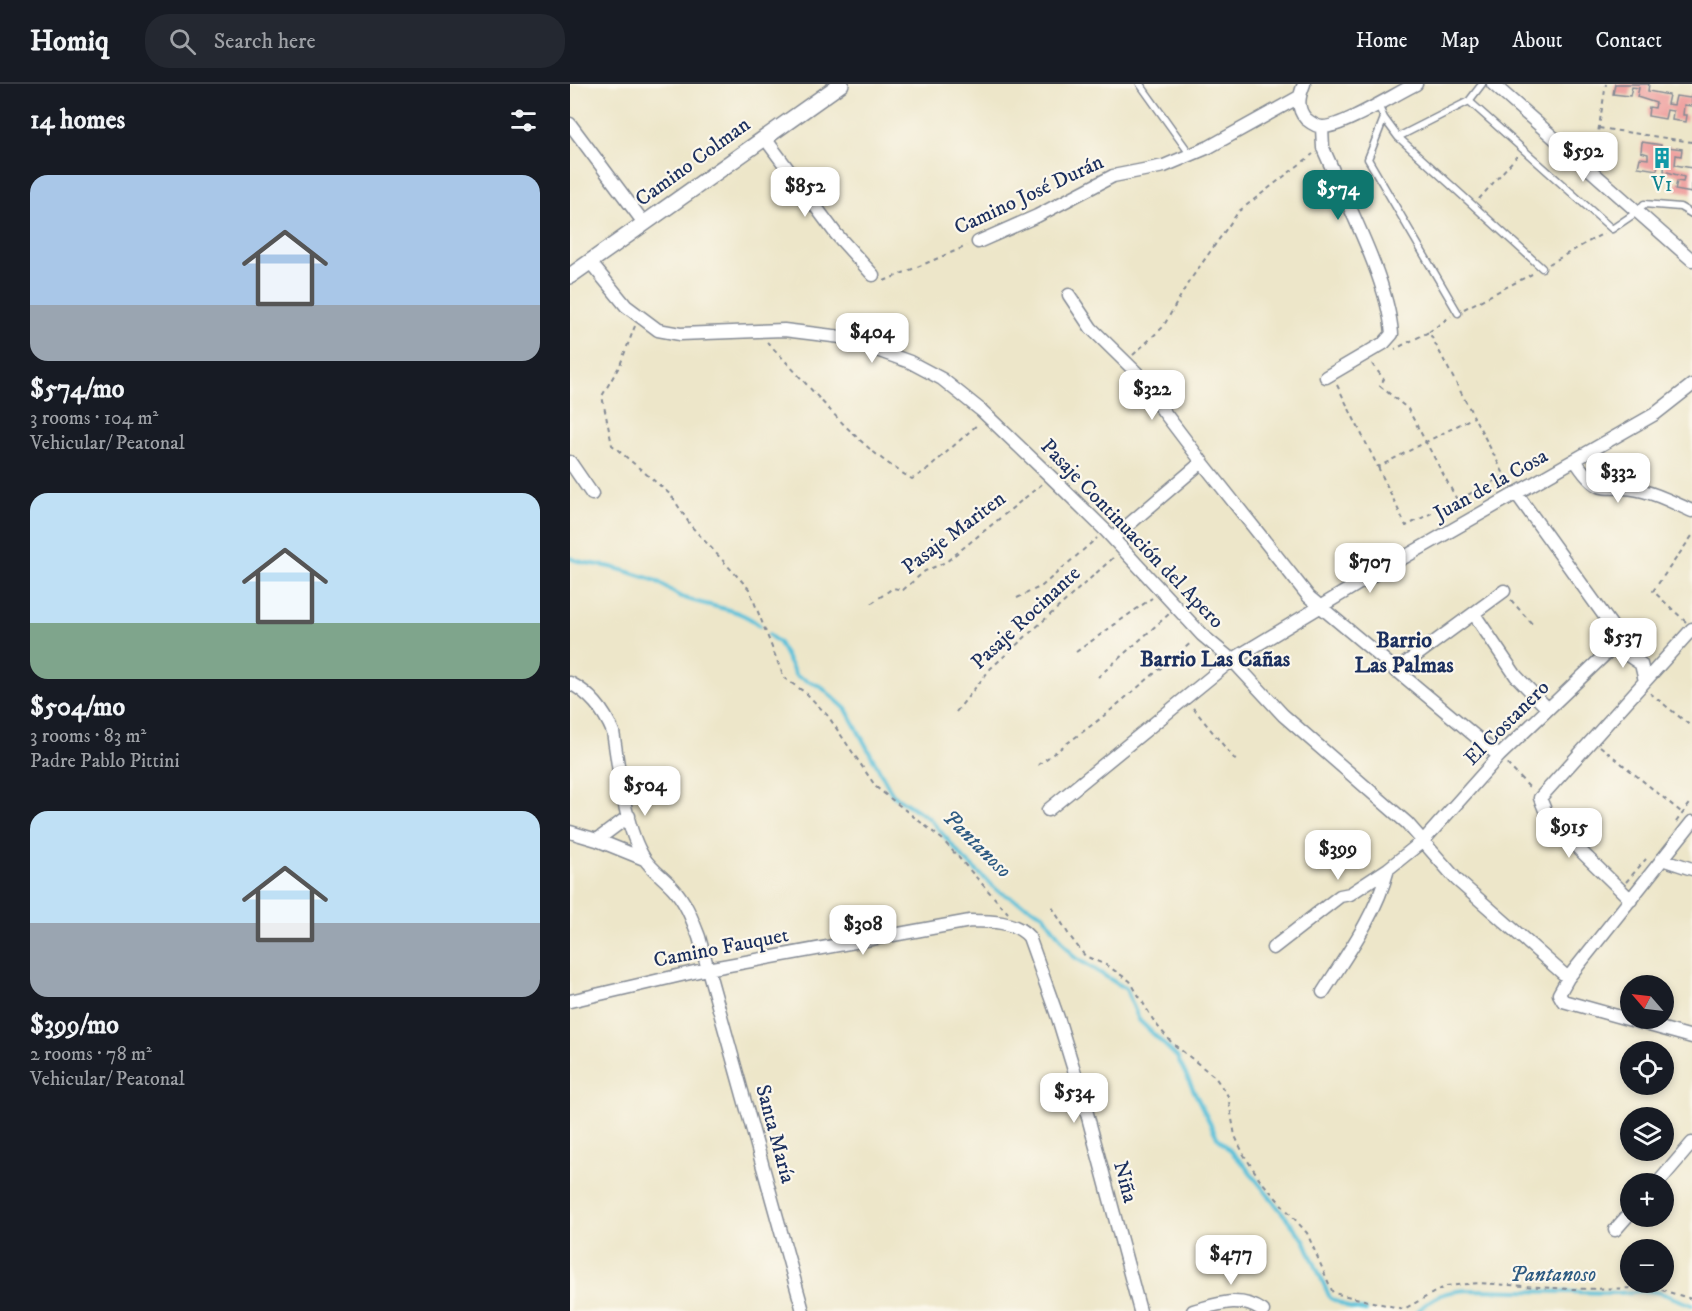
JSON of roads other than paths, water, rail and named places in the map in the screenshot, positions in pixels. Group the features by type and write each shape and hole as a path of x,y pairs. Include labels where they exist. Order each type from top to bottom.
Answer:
{"street":[{"name":"Camino Colman","path":"570,276 841,84"},
{"path":"1304,84 1299,97 1300,110 1305,118 1322,127 1340,124 1416,84"},
{"path":"1493,84 1692,260"},
{"name":"Camino José Durán","path":"978,242 1037,216 1113,176 1164,166 1191,155 1299,97"},
{"path":"570,124 644,223"},
{"path":"1322,127 1323,148 1380,281 1391,318 1392,334 1384,343 1330,379"},
{"path":"764,137 836,234 873,275"},
{"name":"Pasaje Continuación del Apero","path":"590,262 639,318 658,330 668,333 798,331 841,337 919,367 942,379 982,411 1110,534 1176,608 1202,635 1232,660 1283,715 1424,840 1439,862 1457,880 1568,978"},
{"path":"1069,295 1091,328 1127,360 1202,462 1320,607 1499,756"},
{"name":"Juan de la Cosa","path":"1048,810 1232,660 1468,520 1655,414 1692,385"},
{"path":"1575,460 1586,478 1600,488 1642,490 1692,511"},
{"path":"570,462 592,494"},
{"path":"1110,534 1202,462"},
{"path":"1516,493 1617,641 1641,664 1643,683"},
{"path":"1395,671 1503,591"},
{"path":"1474,614 1516,676 1547,708"},
{"path":"1631,900 1549,820 1540,798 1591,738 1692,628"},
{"name":"El Costanero","path":"1273,948 1340,896 1350,894 1388,870 1424,840 1499,756 1617,641"},
{"path":"1641,664 1667,657"},
{"path":"570,683 599,705 613,732 629,816 644,859"},
{"path":"597,840 629,816"},
{"path":"1692,822 1656,857 1631,900 1560,989 1560,997 1563,1001 1692,1037"},
{"path":"570,832 644,859"},
{"path":"1656,857 1692,869"},
{"name":"Santa María","path":"644,859 676,891 688,909 717,994 803,1311"},
{"path":"1323,992 1365,927 1383,889 1388,870"},
{"name":"Camino Fauquet","path":"570,1001 707,969 970,921 1003,926 1012,924 1022,928"},
{"name":"Niña","path":"1022,928 1029,937 1058,1018 1140,1311"},
{"path":"1666,1173 1692,1143"},
{"path":"1616,1230 1620,1225"},
{"path":"1193,1311 1235,1301 1245,1302 1263,1311"}],"lane":[{"path":"1140,84 1191,155"},
{"path":"1398,138 1469,101 1482,84"},
{"path":"1469,101 1612,229 1637,212 1644,204 1680,207 1692,214"},
{"path":"1378,103 1384,118 1398,138 1542,268"},
{"path":"1384,118 1368,159 1458,313"}],"waterway":[{"name":"Pantanoso","path":"570,558 651,579 682,597 732,611 751,619 760,626"},
{"name":"Pantanoso","path":"769,635 779,643 796,676 820,686 846,709 893,795 930,819 964,859 998,891 1043,914 1073,956 1126,989 1139,1020 1177,1057 1217,1137 1244,1165 1304,1240 1330,1298 1350,1308 1366,1311"},
{"name":"Pantanoso","path":"1418,1311 1442,1294 1470,1290 1619,1293 1648,1291 1661,1293 1692,1305"}],"place":[{"name":"V1","path":"1662,158"}],"district":[{"name":"Barrio Las Palmas","path":"1404,652"},
{"name":"Barrio Las Cañas","path":"1215,659"}]}
